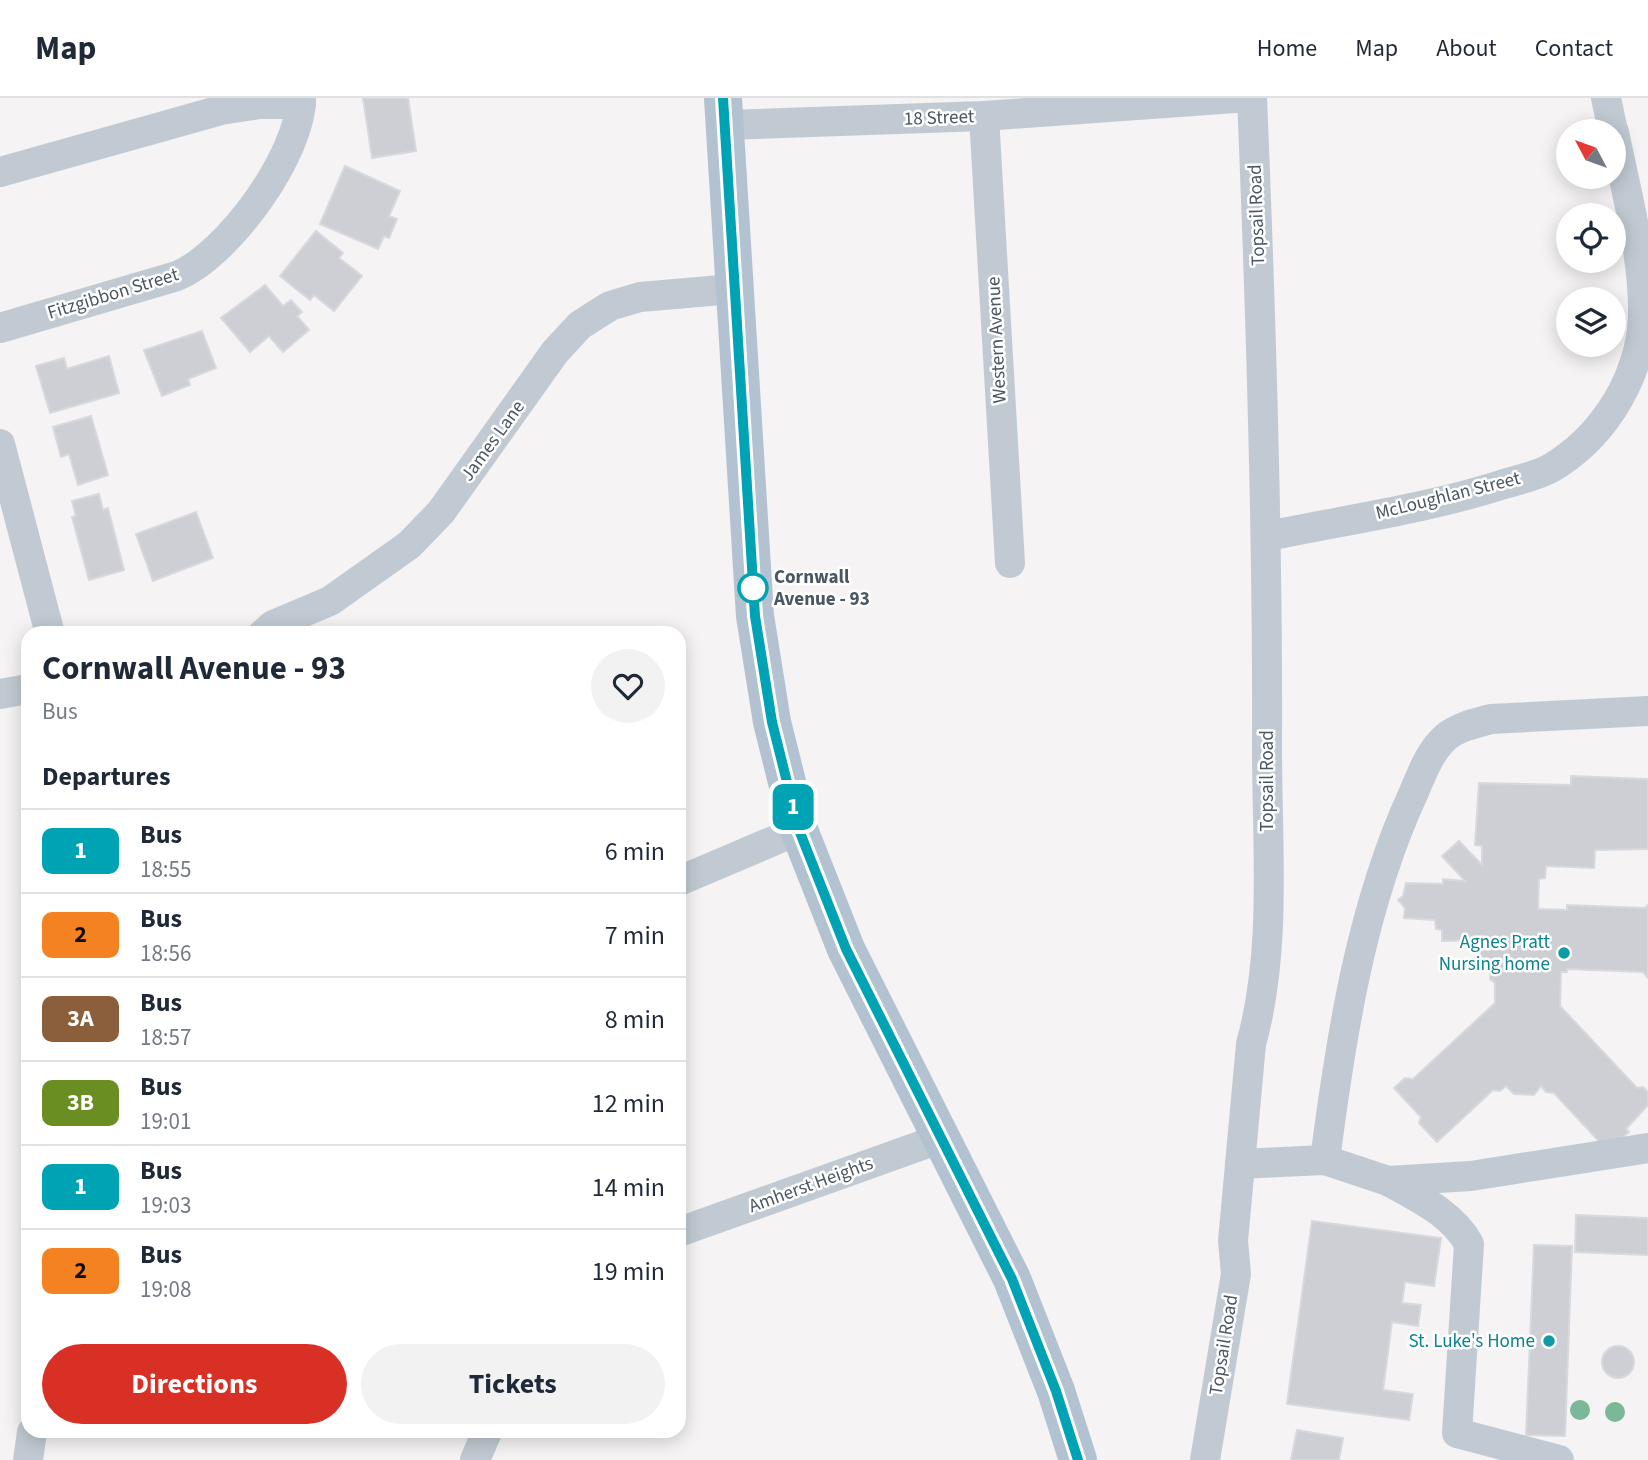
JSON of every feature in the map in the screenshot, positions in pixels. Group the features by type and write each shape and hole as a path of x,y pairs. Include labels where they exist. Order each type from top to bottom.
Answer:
{"main road":[{"path":"725,112 733,289 755,616 772,722 799,830 846,949 1016,1290 1056,1391 1078,1460"}],"street":[{"name":"18 Street","path":"725,112 984,116 1235,98"},
{"name":"Topsail Road","path":"1205,1460 1236,1274 1233,1241 1251,1044 1259,1014 1267,919 1268,536 1252,98"},
{"name":"McLoughlan Street","path":"1606,98 1610,119"},
{"name":"Fitzgibbon Street","path":"0,172 231,107 301,101 293,138 277,169 229,237 203,262 177,276 0,328"},
{"name":"Western Avenue","path":"984,116 1010,563"},
{"name":"McLoughlan Street","path":"1268,536 1470,494 1549,469 1576,450 1600,427 1622,395 1634,366 1643,331 1643,246 1626,181"},
{"name":"James Lane","path":"272,626 330,601 409,545 441,512 555,352 580,325 610,306 640,297 733,289"},
{"path":"0,444 48,626"},
{"path":"0,694 21,690"},
{"path":"1325,1160 1335,1086 1361,951 1406,809 1434,751 1447,736 1467,726 1491,719 1648,711"},
{"path":"686,878 799,830"},
{"name":"Amherst Heights","path":"686,1229 942,1138"},
{"path":"1388,1181 1471,1176 1648,1149"},
{"path":"1240,1164 1325,1160 1388,1181 1439,1210 1460,1228 1469,1244 1457,1433 1521,1456 1559,1460"},
{"path":"29,1460 31,1438"},
{"path":"475,1460 484,1438"}],"building":[{"path":"363,98 408,98 416,151 372,158"},
{"path":"345,166 400,191 389,216 397,219 389,238 384,236 378,249 320,224"},
{"path":"316,231 343,253 339,258 362,276 334,311 314,295 310,300 280,276"},
{"path":"265,285 283,306 291,300 302,312 297,316 309,330 283,352 269,336 250,352 221,318"},
{"path":"202,331 216,368 188,379 190,385 162,396 144,350"},
{"path":"109,356 119,393 50,413 36,366 64,358 67,369"},
{"path":"91,416 108,475 78,485 69,454 61,457 53,427"},
{"path":"99,494 103,510 108,508 124,570 89,580 72,517 76,516 72,501"},
{"path":"196,512 213,558 153,581 136,534"},
{"name":"Agnes Pratt Nursing home","path":"1571,776 1648,779 1648,849 1595,850 1594,868 1546,866 1545,878 1539,879 1538,909 1567,910 1567,905 1645,908 1648,905 1648,978 1643,972 1567,969 1567,972 1561,972 1560,1006 1637,1088 1643,1087 1648,1092 1648,1105 1626,1129 1629,1132 1607,1150 1554,1093 1546,1092 1541,1086 1534,1095 1514,1094 1506,1086 1500,1091 1493,1090 1437,1142 1419,1123 1421,1117 1394,1088 1405,1078 1413,1079 1495,1003 1495,983 1490,979 1491,967 1479,965 1480,940 1442,941 1442,930 1436,929 1435,920 1404,918 1405,908 1398,900 1403,896 1406,883 1443,884 1443,879 1465,881 1442,856 1459,841 1482,865 1482,846 1475,845 1479,783 1571,785"},
{"path":"1576,1215 1648,1218 1648,1255 1575,1252"},
{"path":"1312,1221 1441,1238 1434,1286 1405,1282 1402,1303 1421,1305 1418,1326 1392,1322 1383,1390 1413,1394 1409,1420 1287,1404"},
{"name":"St. Luke's Home","path":"1534,1245 1572,1246 1565,1436 1526,1435"},
{"path":"1618,1346 1629,1351 1634,1362 1629,1373 1618,1378 1607,1373 1602,1362 1607,1351"},
{"path":"1297,1430 1343,1438 1339,1460 1291,1460"}],"bus line":[{"name":"1","path":"723,98 755,616 772,722 799,830 846,949 1012,1279 1056,1391 1078,1460"}],"place":[{"name":"Cornwall Avenue - 93","path":"753,588"},
{"name":"Agnes Pratt Nursing home","path":"1564,953"},
{"name":"St. Luke's Home","path":"1549,1341"}]}
